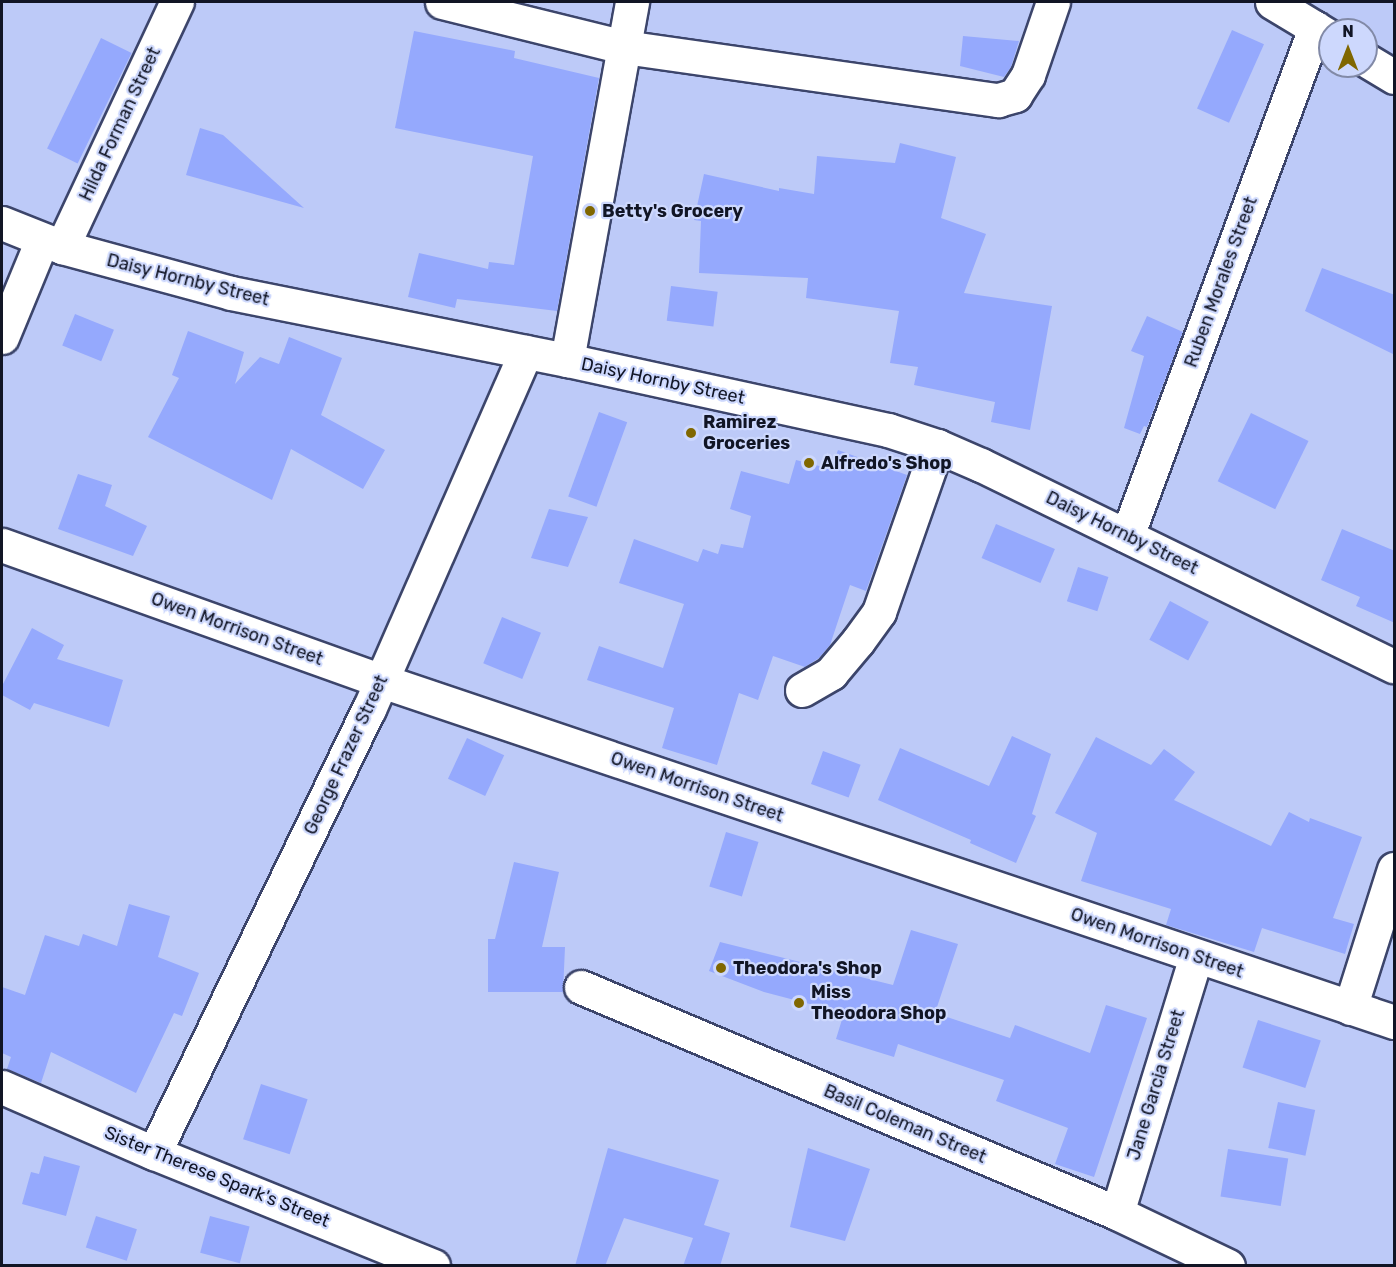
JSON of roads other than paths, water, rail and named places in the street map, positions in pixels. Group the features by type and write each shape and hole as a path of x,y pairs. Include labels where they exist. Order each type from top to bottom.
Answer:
{"street":[{"name":"Hilda Forman Street","path":"2,337 177,2"},
{"path":"442,2 624,47 998,100 1015,95 1028,75 1053,2"},
{"path":"567,360 632,2"},
{"path":"1272,2 1318,30"},
{"name":"Ruben Morales Street","path":"1127,536 1318,46"},
{"path":"1378,67 1395,77"},
{"name":"Daisy Hornby Street","path":"2,223 52,244 231,293 567,360 888,430 937,446 1395,666"},
{"name":"George Frazer Street","path":"154,1153 382,681 526,352"},
{"path":"802,690 831,673 879,612 937,446"},
{"name":"Owen Morrison Street","path":"2,545 382,681 1395,1022"},
{"path":"1350,1008 1395,869"},
{"name":"Jane Garcia Street","path":"1117,1213 1196,956"},
{"name":"Basil Coleman Street","path":"580,987 1117,1213 1228,1266"},
{"name":"Sister Therese Spark's Street","path":"2,1087 154,1153 434,1266"}],"place":[{"name":"Betty's Grocery","path":"590,211"},
{"name":"Ramirez Groceries","path":"691,433"},
{"name":"Alfredo's Shop","path":"809,463"},
{"name":"Theodora's Shop","path":"721,968"},
{"name":"Miss Theodora Shop","path":"799,1003"}]}
